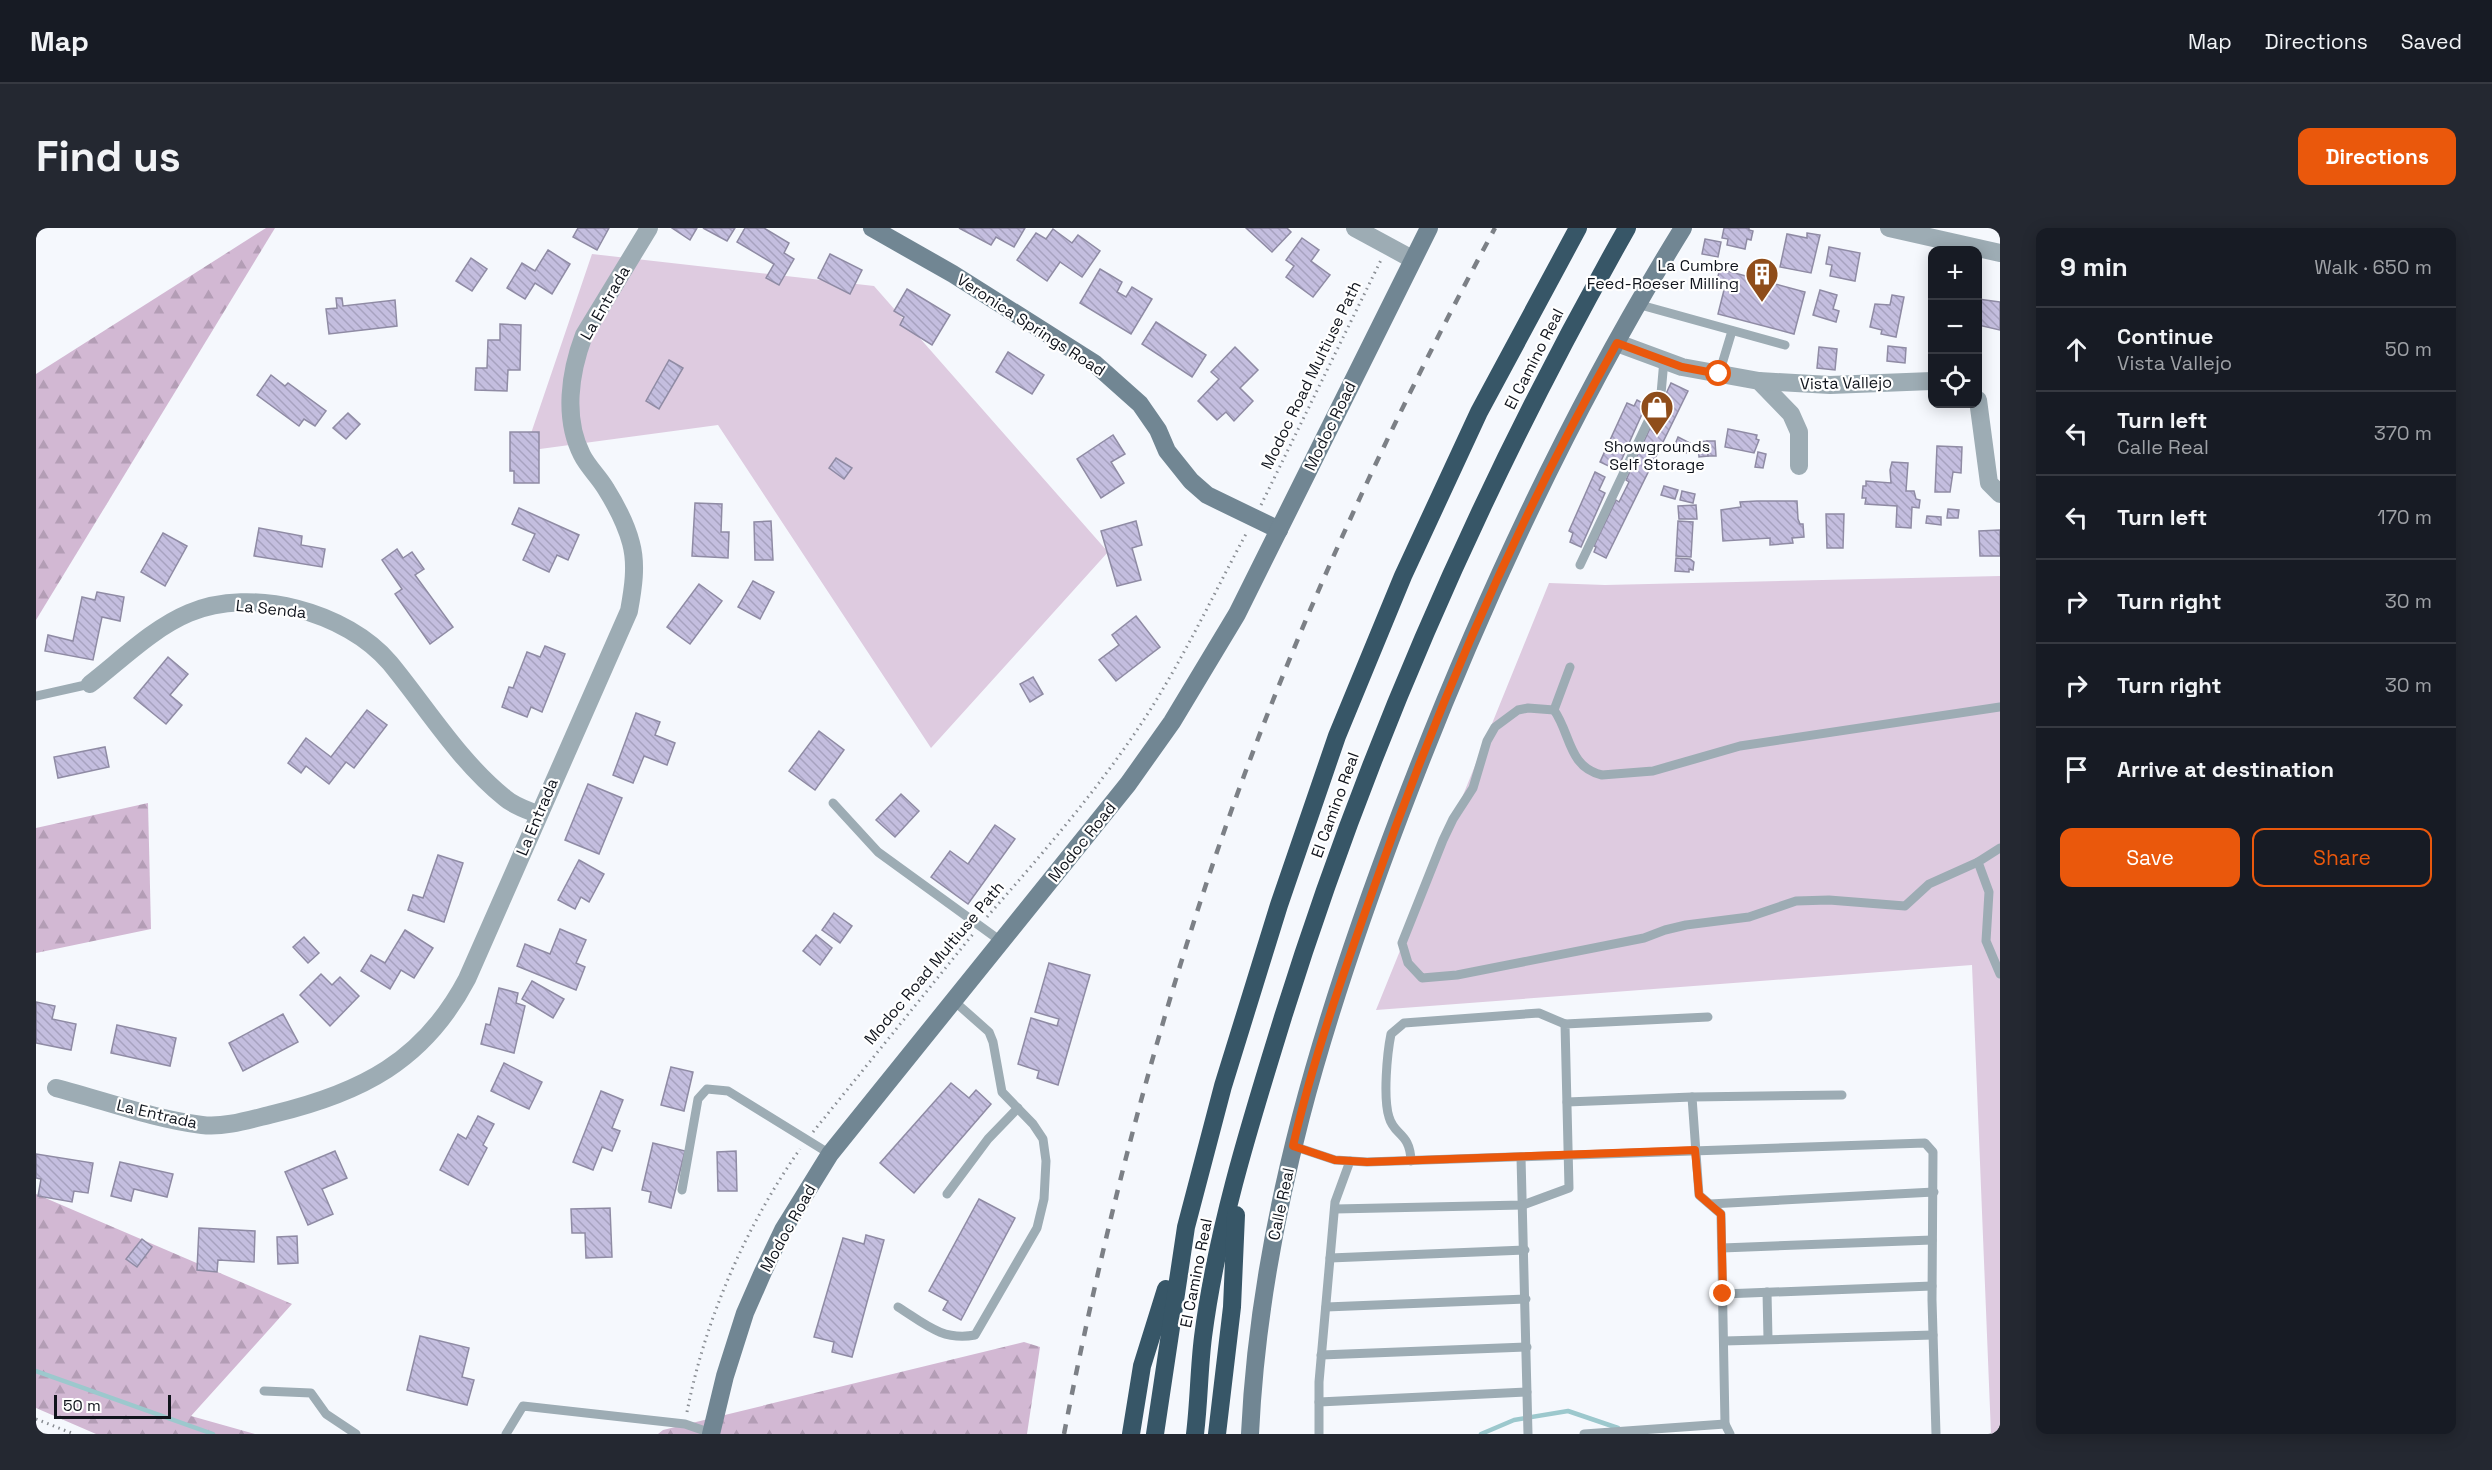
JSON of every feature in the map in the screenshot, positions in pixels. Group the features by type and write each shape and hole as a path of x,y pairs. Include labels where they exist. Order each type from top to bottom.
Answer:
{"highway":[{"name":"El Camino Real","path":"1155,1434 1186,1227 1223,1086 1275,916 1337,736 1402,576 1479,412 1578,228"},
{"name":"El Camino Real","path":"1195,1434 1203,1336 1238,1167 1303,953 1338,851 1418,648 1529,410 1626,228"},
{"path":"1217,1434 1232,1307 1238,1167"},
{"path":"1131,1434 1142,1366 1186,1227"}],"street":[{"name":"La Entrada","path":"56,1088 203,1125 251,1119 299,1108 373,1079 398,1064 420,1046 455,1001 495,916 537,814 629,611 634,568 631,542 606,489 582,455 573,425 571,385 577,355 584,336 649,228"},
{"name":"Veronica Springs Road","path":"872,228 953,274 1094,363 1140,404 1158,430 1167,451 1191,481 1207,495 1278,530"},
{"path":"1355,228 1412,259"},
{"name":"Modoc Road","path":"711,1433 725,1376 745,1313 783,1230 830,1155 1128,784 1172,722 1237,614 1429,228"},
{"name":"Calle Real","path":"1250,1434 1255,1361 1273,1239 1293,1146 1334,1000 1386,852 1478,622 1565,435 1637,304 1683,228"},
{"path":"1889,228 2000,253"},
{"name":"Vista Vallejo","path":"1617,343 1664,360 1759,381 1830,386 1928,381"},
{"name":"Vista Vallejo","path":"1759,381 1791,414 1799,432 1799,466"},
{"path":"1978,408 1989,483 2000,494"},
{"name":"La Senda","path":"90,684 171,622 210,606 255,604 317,614 358,634 378,650 473,766 505,799 537,814"}],"lane":[{"path":"1637,304 1785,345"},
{"path":"1719,374 1732,331"},
{"path":"1580,566 1661,393 1664,360"},
{"path":"1554,710 1570,667"},
{"path":"36,696 90,684"},
{"path":"1554,710 1560,719 1569,747 1581,765 1594,773 1617,776 1653,771 1740,746 2000,707"},
{"path":"1554,710 1528,708 1518,710 1495,727 1487,741 1473,788 1448,830 1402,943 1408,963 1422,978 1457,975 1644,938 1686,925 1749,917 1796,901 1829,900 1905,906 1929,884 1978,862 2000,848"},
{"path":"832,803 878,852 1002,942"},
{"path":"1978,862 1989,892 1986,941 2000,974"},
{"path":"898,1307 943,1335 960,1338 975,1335 986,1320 1037,1227 1044,1199 1046,1161 1043,1139 1002,1092 993,1041 989,1032 954,1001"},
{"path":"1411,1161 1411,1144 1389,1119 1386,1056 1391,1034 1404,1023 1539,1013 1565,1024 1708,1017"},
{"path":"1335,1209 1523,1205 1569,1188 1565,1024"},
{"path":"682,1190 698,1099 707,1089 728,1091 830,1155"},
{"path":"1567,1102 1692,1097 1842,1095"},
{"path":"1692,1097 1699,1195 1721,1214 1725,1424 1730,1434"},
{"path":"947,1194 988,1139 1018,1108"},
{"path":"1293,1146 1335,1160 1411,1161 1925,1143 1931,1146 1933,1152 1932,1286 1936,1434"},
{"path":"1521,1156 1528,1434"},
{"path":"1319,1434 1321,1355 1335,1209 1350,1161"},
{"path":"1710,1204 1934,1192"},
{"path":"1722,1248 1932,1240"},
{"path":"1330,1257 1525,1250"},
{"path":"1723,1294 1932,1286"},
{"path":"1767,1292 1768,1339"},
{"path":"1326,1307 1526,1299"},
{"path":"1724,1341 1933,1335"},
{"path":"1321,1355 1527,1347"},
{"path":"264,1391 312,1393 326,1414 356,1434"},
{"path":"1319,1402 1527,1392"},
{"path":"506,1434 523,1406 685,1424 711,1433"},
{"path":"1584,1434 1725,1424"}],"path":[{"name":"Modoc Road Multiuse Path","path":"1261,506 1383,255"},
{"name":"Modoc Road Multiuse Path","path":"685,1424 706,1342 737,1258 807,1139 980,925 1064,830 1103,779 1144,719 1186,649 1249,529"},
{"path":"36,1419 74,1434"}],"shaded area":[{"path":"592,254 874,286 1108,552 931,748 718,425 525,451"},
{"path":"2000,576 2000,1434 1991,1434 1972,965 1376,1010 1549,583 1605,585"}],"green space":[{"path":"266,228 275,228 36,620 36,374"},
{"path":"148,803 151,929 36,953 36,828"},
{"path":"36,1194 292,1304 191,1416 255,1434 96,1434 36,1408"},
{"path":"1024,1342 1040,1347 1027,1434 658,1434 663,1430"}],"building":[{"path":"578,228 609,228 597,250 573,237"},
{"path":"672,228 697,228 690,240"},
{"path":"703,228 735,228 727,241"},
{"path":"745,228 764,228 789,243 784,253 794,259 779,285 766,278 774,264 737,242"},
{"path":"959,228 1025,228 1014,247 996,237 991,245"},
{"path":"1246,228 1287,228 1291,232 1272,252"},
{"path":"1724,228 1749,228 1753,231 1751,240 1747,239 1745,249 1727,245 1728,239 1722,238"},
{"path":"1053,229 1072,243 1078,235 1100,251 1082,277 1060,262 1047,281 1017,260 1036,233 1046,239"},
{"path":"1807,233 1820,235 1811,273 1780,267 1787,234 1807,238"},
{"path":"1302,238 1319,250 1311,261 1330,275 1313,297 1286,277 1294,266 1286,260"},
{"path":"1705,239 1721,242 1718,257 1702,254"},
{"path":"1829,247 1860,253 1855,281 1830,276 1832,265 1826,264"},
{"path":"548,250 570,264 552,294 535,283 525,299 507,288 522,263 535,271"},
{"path":"830,254 862,270 850,294 818,278"},
{"path":"471,258 487,269 472,291 456,281"},
{"path":"1100,269 1122,282 1117,292 1126,297 1132,287 1152,299 1131,334 1080,303"},
{"name":"La Cumbre Feed-Roeser Milling","path":"1720,269 1805,292 1794,334 1718,314 1725,286 1716,283"},
{"path":"907,289 950,315 932,345 900,325 904,317 894,311"},
{"path":"1820,290 1837,295 1833,309 1839,311 1836,322 1813,315"},
{"path":"1892,295 1904,297 1896,337 1881,334 1882,330 1870,327 1875,304 1890,305"},
{"path":"336,298 342,298 343,306 395,300 397,326 329,334 326,309 337,308"},
{"path":"1982,300 2000,302 2000,330 1982,326"},
{"path":"1156,322 1206,355 1192,377 1142,344"},
{"path":"500,324 521,325 520,370 508,370 507,391 475,390 476,368 487,368 488,340 500,340"},
{"path":"1888,346 1906,348 1905,363 1887,361"},
{"path":"1235,347 1258,370 1240,388 1253,401 1234,421 1226,412 1217,420 1198,401 1219,379 1211,372"},
{"path":"1819,347 1837,349 1835,370 1817,368"},
{"path":"1008,352 1044,375 1032,394 996,372"},
{"path":"669,360 683,368 659,409 646,401"},
{"path":"271,375 285,386 288,383 326,411 315,426 304,419 299,426 257,395"},
{"name":"Showgrounds Self Storage","path":"1671,383 1688,391 1606,558 1594,552 1596,547 1594,546 1616,500 1619,502 1629,482 1626,480"},
{"name":"Showgrounds Self Storage","path":"1637,400 1646,405 1617,470 1600,462 1627,403 1634,406"},
{"path":"348,413 360,424 346,439 333,428"},
{"path":"1728,429 1757,435 1756,439 1759,440 1754,453 1725,447"},
{"path":"510,432 539,432 539,483 514,483 514,471 510,471"},
{"path":"1113,435 1125,454 1111,462 1124,483 1101,498 1077,459"},
{"path":"1678,437 1690,443 1686,453 1674,447"},
{"path":"1707,441 1708,456 1699,457 1698,442"},
{"path":"1707,441 1715,441 1716,456 1708,456"},
{"path":"1937,446 1962,447 1961,473 1953,472 1950,492 1935,492"},
{"path":"1758,452 1766,454 1763,468 1755,467"},
{"path":"836,458 852,468 844,479 829,468"},
{"path":"1892,462 1908,463 1906,491 1914,491 1916,499 1920,500 1919,508 1912,507 1911,528 1896,527 1897,506 1865,504 1866,498 1862,498 1866,481 1891,483"},
{"name":"Showgrounds Self Storage","path":"1595,472 1605,477 1599,490 1605,493 1581,547 1570,542 1573,533 1569,531"},
{"path":"1664,486 1678,490 1675,499 1661,495"},
{"path":"1682,491 1695,494 1693,503 1680,500"},
{"path":"1797,501 1798,519 1800,524 1803,524 1804,537 1792,538 1793,543 1770,545 1770,538 1723,541 1721,510 1741,507 1740,502"},
{"path":"695,503 722,504 721,532 729,532 728,558 692,556"},
{"path":"1696,505 1697,519 1679,519 1678,506"},
{"path":"519,508 579,535 568,560 557,555 549,572 523,560 535,534 512,524"},
{"path":"1948,509 1959,510 1958,518 1947,518"},
{"path":"1826,514 1844,514 1843,548 1827,548"},
{"path":"1927,516 1941,517 1941,525 1926,523"},
{"path":"771,521 773,560 755,560 754,522"},
{"path":"1136,521 1142,545 1132,548 1141,580 1117,586 1101,531"},
{"path":"1678,521 1693,522 1691,557 1676,556"},
{"path":"259,528 302,536 301,545 325,549 322,567 254,556"},
{"path":"2000,530 2000,556 1980,556 1979,531"},
{"path":"163,533 187,546 165,586 141,572"},
{"path":"397,549 403,558 412,552 424,569 415,575 453,627 430,644 395,594 402,589 382,560"},
{"path":"1676,558 1690,559 1694,562 1693,570 1675,571"},
{"path":"753,581 774,592 760,619 738,607"},
{"path":"699,584 722,601 690,644 667,627"},
{"path":"97,592 124,597 120,621 102,617 93,660 45,651 48,635 73,641 82,597 95,600"},
{"path":"1136,616 1160,647 1116,681 1099,660 1119,645 1112,635"},
{"path":"545,646 565,654 542,712 531,707 527,717 502,707 509,687 513,688 527,652 540,657"},
{"path":"168,657 188,674 170,695 182,705 166,724 134,698"},
{"path":"1033,677 1043,694 1030,702 1020,684"},
{"path":"367,710 387,725 354,768 346,762 329,784 306,766 301,773 288,763 306,738 331,757"},
{"path":"636,713 660,722 655,735 675,743 667,765 644,756 633,783 613,775"},
{"path":"819,731 844,750 815,790 789,771"},
{"path":"105,747 109,767 58,778 54,757"},
{"path":"588,784 622,798 599,854 565,840"},
{"path":"901,794 919,811 895,837 876,820"},
{"path":"995,825 1015,839 968,904 931,877 950,851 968,864"},
{"path":"438,855 463,863 444,922 408,910 413,895 423,898"},
{"path":"579,860 604,874 589,902 581,897 575,909 558,900"},
{"path":"834,913 852,926 840,943 822,930"},
{"path":"560,929 586,940 576,963 585,967 576,990 517,966 525,944 550,954"},
{"path":"405,930 433,948 414,978 401,970 390,989 361,971 371,955 385,963"},
{"path":"816,935 832,948 820,965 803,951"},
{"path":"304,937 319,953 308,963 293,947"},
{"path":"1049,963 1090,975 1058,1085 1037,1078 1039,1071 1018,1064 1031,1018 1057,1026 1059,1019 1035,1012"},
{"path":"321,974 332,985 340,977 359,996 330,1026 300,995"},
{"path":"532,981 564,999 553,1018 522,999"},
{"path":"499,988 518,993 516,1003 525,1006 514,1053 481,1044 486,1024 490,1025"},
{"path":"36,1002 55,1006 52,1019 76,1024 71,1050 36,1043"},
{"path":"283,1014 298,1042 243,1071 229,1043"},
{"path":"117,1025 176,1038 170,1066 111,1053"},
{"path":"504,1063 542,1082 529,1109 491,1091"},
{"path":"671,1067 693,1072 684,1111 661,1105"},
{"path":"951,1083 969,1098 976,1090 991,1104 914,1193 880,1163"},
{"path":"601,1091 623,1100 612,1128 620,1131 612,1151 602,1147 593,1170 573,1162"},
{"path":"478,1116 494,1124 483,1145 487,1148 468,1185 440,1170 458,1134 466,1139"},
{"path":"653,1143 685,1151 671,1208 649,1202 651,1192 642,1190"},
{"path":"335,1151 347,1178 322,1189 333,1214 308,1225 285,1172"},
{"path":"736,1151 737,1191 718,1191 717,1152"},
{"path":"36,1154 93,1163 88,1193 74,1191 72,1202 38,1196 41,1179 36,1178"},
{"path":"120,1162 173,1174 167,1197 134,1189 131,1201 111,1196"},
{"path":"979,1199 1015,1218 961,1320 943,1310 948,1301 929,1291"},
{"path":"610,1208 612,1257 586,1258 585,1233 572,1233 571,1209"},
{"path":"199,1228 255,1231 254,1262 218,1260 217,1272 197,1270"},
{"path":"866,1235 884,1240 852,1357 832,1352 834,1342 814,1337 843,1238 864,1244"},
{"path":"297,1236 298,1263 278,1264 277,1237"},
{"path":"142,1239 152,1247 137,1267 126,1259"},
{"path":"420,1336 469,1348 462,1377 474,1380 467,1405 407,1390"}],"waterway":[{"path":"36,1371 213,1434"},
{"path":"1481,1434 1514,1420 1568,1411 1618,1428"}],"railway":[{"path":"1064,1434 1098,1271 1139,1110 1185,950 1238,792 1294,648 1356,506 1423,366 1495,228"}],"place":[{"name":"La Cumbre Feed-Roeser Milling","path":"1762,303"},
{"name":"Showgrounds Self Storage","path":"1657,436"}],"route":[{"path":"1719,374 1682,367 1617,343 1565,435 1478,622 1415,774 1334,1000 1293,1146 1335,1160 1367,1162 1695,1150 1699,1195 1721,1214 1723,1294"}]}
